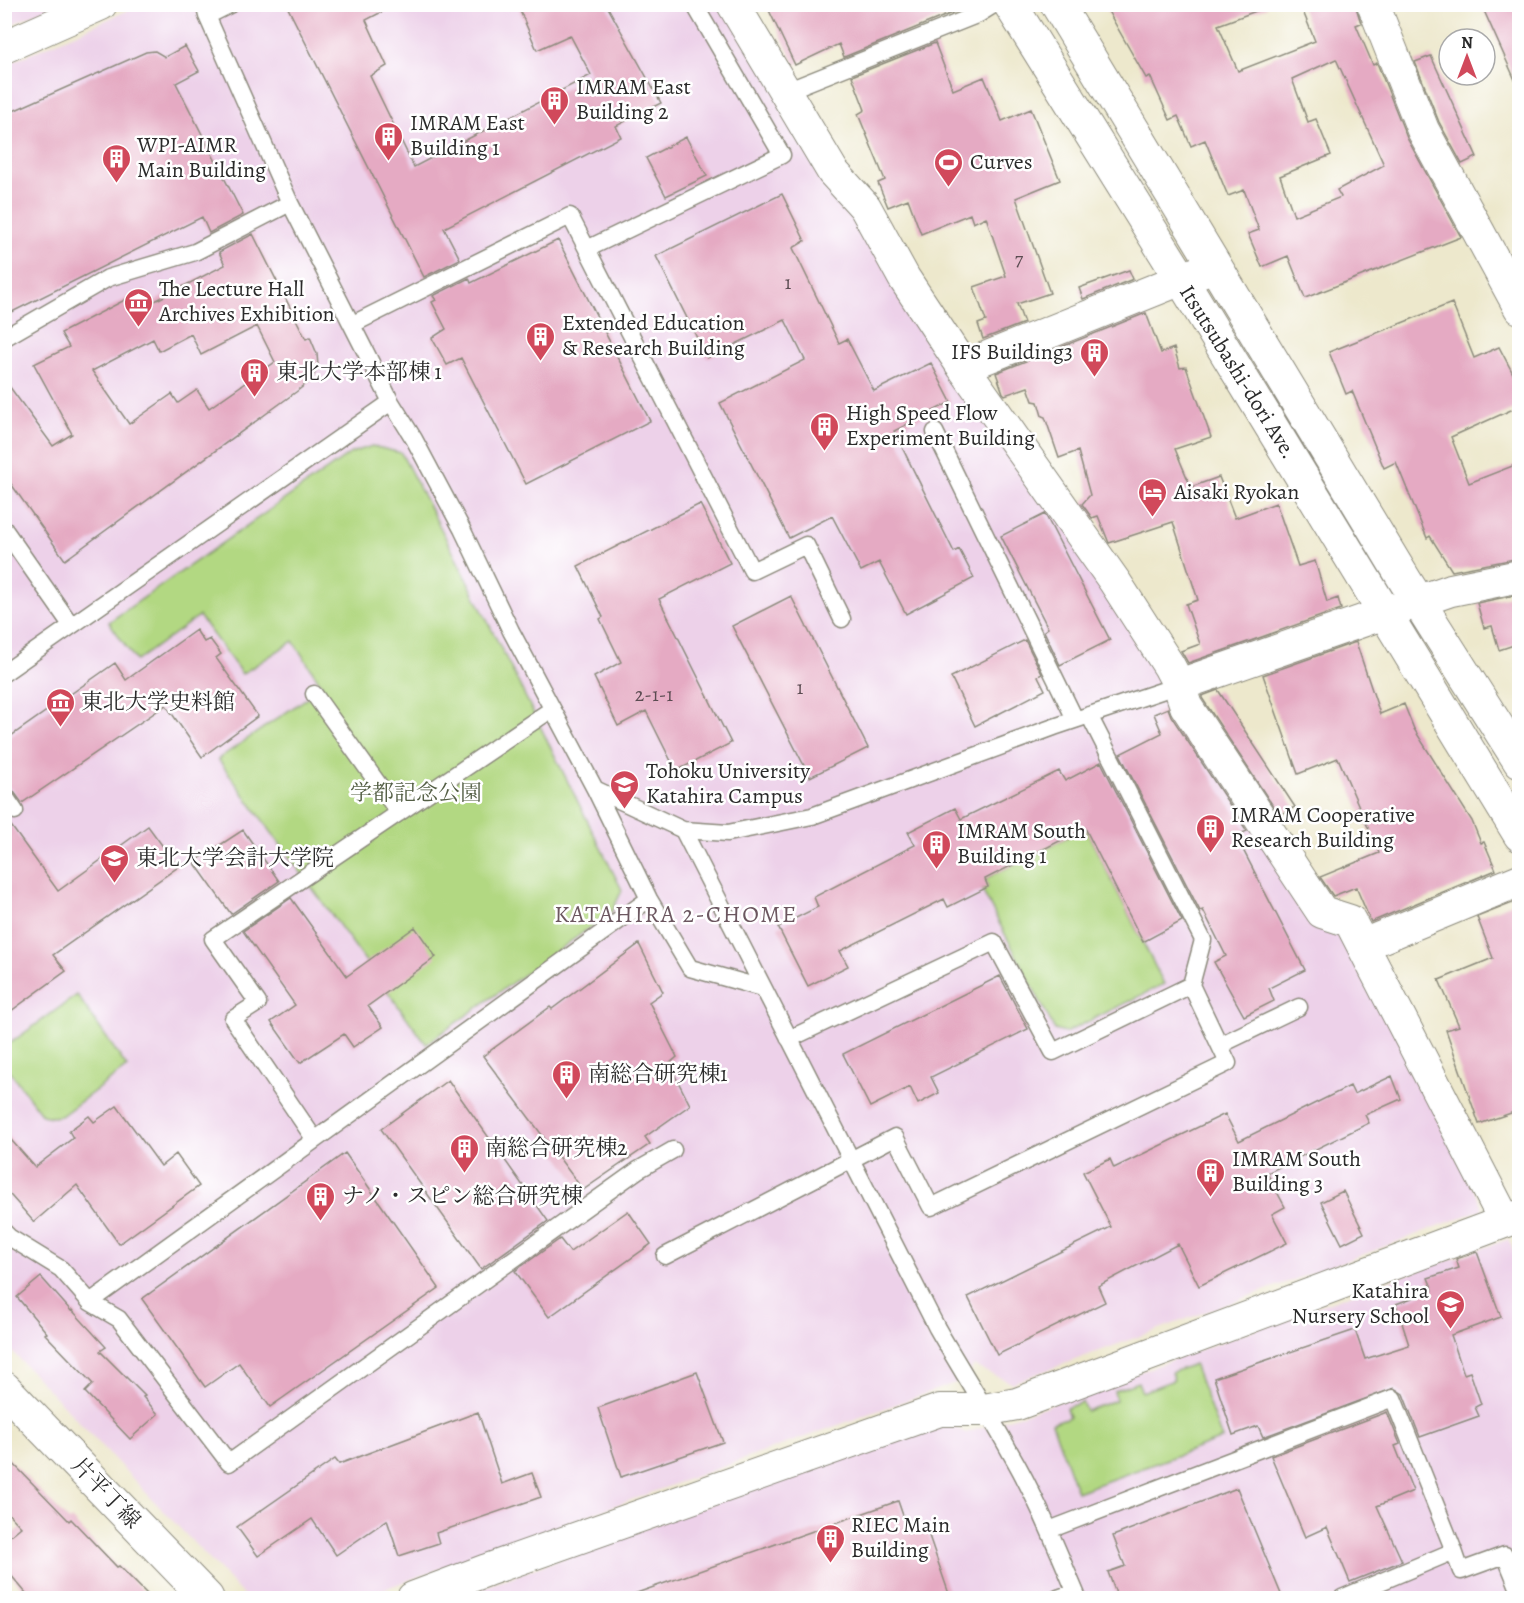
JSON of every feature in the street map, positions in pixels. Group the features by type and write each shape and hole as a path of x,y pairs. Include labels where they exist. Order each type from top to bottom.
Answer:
{"street":[{"path":"4,47 101,4"},
{"path":"412,1599 487,1570 940,1410 984,1410 1017,1404 1512,1219 1350,921 1322,912 1186,706 1179,684 1169,666 1115,582 963,367 904,278 865,207 833,172 733,4"},
{"name":"Itsutsubashi-dori Ave.","path":"1010,4 1182,280 1520,835"},
{"name":"Itsutsubashi-dori Ave.","path":"1058,4 1418,601 1520,762"},
{"path":"1373,4 1423,130 1520,308"},
{"path":"963,367 1214,266"},
{"path":"1179,684 1451,590 1520,576"},
{"path":"1363,945 1520,880"},
{"name":"片平丁線","path":"7,1396 207,1599"}],"lane":[{"path":"231,4 205,10 290,203 391,402 414,439 462,529 552,710 596,789 649,899 690,968 762,988"},
{"path":"586,249 782,154 694,4"},
{"path":"784,92 979,14 995,4"},
{"path":"4,338 108,279 195,252 290,203"},
{"path":"353,324 570,216 752,571 806,545 842,619"},
{"path":"4,673 391,402"},
{"path":"665,1256 894,1137 931,1207 1228,1063 1191,985 1203,940 1082,717 935,432"},
{"path":"4,529 71,625"},
{"path":"596,789 683,830 728,833 812,816 1179,684"},
{"path":"314,694 399,813"},
{"path":"315,1140 233,1019 258,1003 213,939 552,710"},
{"path":"4,795 15,811"},
{"path":"683,830 938,1328 984,1410 1011,1452 1049,1530 1077,1595 1058,1599"},
{"path":"90,1302 649,899"},
{"path":"789,1039 994,942 1053,1052 1191,985"},
{"path":"1220,1045 1299,1007"},
{"path":"4,1232 61,1269 90,1302 119,1318 229,1463 638,1170 673,1150"},
{"path":"1049,1530 1393,1398 1461,1570 1505,1555 1520,1592"},
{"path":"1342,1599 1454,1551"}],"shaded area":[{"path":"5,4 55,4 55,5 5,27"},
{"name":"Tohoku University Katahira Campus","path":"140,5 724,5 1345,928 1483,1209 1012,1383 973,1366 966,1379 359,1598 246,1598 5,1344 5,65"},
{"path":"1509,1239 1519,1268 1519,1598 454,1598 940,1420 966,1433"}],"green space":[{"name":"学都記念公園","path":"372,446 401,453 622,890 612,912 426,1044 218,759 323,687 293,641 242,674 199,616 136,661 109,622 351,453"},
{"path":"1085,828 1164,984 1065,1033 1055,1030 982,890 988,887 985,879"},
{"path":"77,995 127,1067 61,1116 42,1115 5,1065 5,1054 9,1044"},
{"path":"1194,1364 1222,1439 1077,1492 1052,1423 1069,1417 1066,1408 1082,1402 1086,1411 1116,1400 1114,1391 1138,1382 1142,1392 1174,1380 1171,1373"}],"building":[{"path":"286,4 397,4 366,20 387,66 370,76 414,167 591,75 570,35 537,50 517,4 606,4 661,103 616,126 621,137 444,228 460,259 424,277"},
{"path":"766,4 974,4 844,57 839,44 795,65"},
{"path":"1104,4 1266,4 1267,7 1218,25 1238,71 1315,41 1300,4 1355,4 1361,23 1356,25 1373,65 1377,63 1407,138 1461,237 1305,298 1288,256 1262,267 1248,234 1259,230 1244,190 1228,196 1205,140 1191,146 1178,116 1170,120 1150,76 1146,78","holes":["1336,59 1384,165 1337,190 1341,197 1294,216 1280,176 1331,155 1316,119 1308,122 1292,79"]},
{"path":"1481,4 1520,4 1520,91 1497,40 1497,27 1491,27"},
{"path":"935,43 953,90 984,77 1002,121 1031,109 1060,180 1016,198 1050,293 1017,304 1024,323 983,339 978,324 986,321 974,287 1006,276 986,217 973,223 970,214 921,234 908,199 888,207 878,183 885,180 858,114 865,110 852,76"},
{"name":"WPI-AIMR Main Building","path":"185,46 199,71 176,83 243,215 209,233 202,217 4,316 4,115 146,52 155,51 165,57"},
{"path":"1431,56 1437,69 1437,87 1445,87 1477,157 1462,164 1439,122 1415,62"},
{"path":"686,137 707,176 666,196 646,158"},
{"path":"782,194 805,241 793,248 839,343 847,339 874,391 931,363 951,402 894,431 954,552 959,549 974,578 906,614 879,562 861,571 832,516 789,538 720,403 805,360 785,320 707,358 656,256"},
{"path":"253,234 306,339 310,337 317,354 318,366 315,373 311,380 296,392 65,560 4,474 4,379 53,446 72,434 34,364 69,347 61,333 144,290 151,303 225,265 219,252","holes":["257,326 275,362 209,408 197,390 178,403 172,394 129,424 92,371 153,339 159,351 191,334 201,355"]},
{"name":"Extended Education & Research Building","path":"558,240 650,421 526,484 461,358 447,365 432,338 446,329 432,302 436,300 433,296 469,278 471,283"},
{"path":"1129,270 1133,279 1083,299 1079,288"},
{"path":"1452,303 1474,358 1499,347 1520,387 1520,406 1451,437 1469,483 1520,463 1520,558 1452,571 1430,536 1427,538 1396,462 1384,468 1352,391 1346,394 1329,352"},
{"path":"1146,313 1161,353 1174,348 1180,368 1186,367 1211,437 1175,449 1191,487 1219,477 1235,518 1276,503 1298,566 1315,561 1327,602 1338,598 1341,609 1188,663 1181,651 1200,644 1186,604 1198,600 1173,522 1109,543 1098,516 1092,518 1082,504 1090,495 1078,451 1059,458 1045,417 1042,416 1038,402 1033,401 1028,387 1005,395 1003,393 996,373"},
{"path":"700,504 730,563 659,599 731,743 676,771 646,711 618,726 594,677 621,662 600,619 603,617 578,566"},
{"path":"1045,514 1110,640 1060,665 1044,631 1048,628 1001,536"},
{"path":"1520,594 1520,643 1499,650 1492,626 1484,628 1477,603"},
{"path":"791,596 868,748 810,777 732,626"},
{"path":"196,630 204,642 210,639 221,654 216,658 258,716 202,757 166,705 22,803 12,789 4,785 4,741 115,663 126,680"},
{"path":"1025,640 1042,674 1038,676 1045,690 975,726 951,677"},
{"path":"1356,642 1380,714 1404,704 1414,729 1472,821 1496,870 1371,922 1356,887 1333,896 1320,877 1379,853 1338,758 1298,774 1263,675"},
{"path":"1218,690 1295,807 1279,815 1202,698"},
{"name":"IMRAM Cooperative Research Building","path":"1168,708 1247,831 1236,836 1305,970 1269,988 1274,1001 1244,1016 1214,962 1226,956 1203,910 1200,911 1120,754 1162,733 1154,714"},
{"name":"IMRAM South Building 1","path":"1101,762 1182,921 1143,942 1085,828 985,879 988,887 948,907 944,899 840,951 848,966 808,986 778,927 818,907 814,897 915,845 908,832 955,808 961,819 1059,771 1065,781"},
{"path":"4,816 58,891 148,826 178,867 53,955 66,971 4,1016"},
{"path":"243,830 279,881 231,914 194,862"},
{"path":"291,898 347,976 415,927 436,957 368,1006 383,1027 353,1047 344,1034 300,1063 271,1022 295,1005 243,931"},
{"path":"1520,900 1520,1110 1479,1124 1446,1030 1459,1026 1439,980 1493,958 1477,917"},
{"path":"639,944 663,992 649,1002 677,1057 669,1064 690,1105 645,1137 650,1144 583,1190 483,1056 550,1007 552,1009"},
{"path":"1000,976 1028,1029 931,1077 939,1093 918,1104 910,1087 870,1107 843,1054"},
{"path":"1392,1076 1401,1099 1365,1115 1369,1123 1267,1173 1285,1207 1272,1214 1287,1243 1199,1286 1178,1244 1098,1286 1105,1302 997,1355 968,1297 1111,1227 1083,1172 1110,1159 1114,1168 1225,1114 1239,1141 1350,1086 1354,1094"},
{"name":"南総合研究棟2","path":"448,1080 548,1221 481,1269 381,1129"},
{"path":"117,1106 161,1166 176,1154 199,1186 119,1244 77,1185 34,1222 4,1188 4,1132 35,1167 73,1138 69,1131 89,1116 94,1122"},
{"name":"ナノ・スピン総合研究棟","path":"345,1153 439,1288 270,1407 239,1363 205,1387 142,1299"},
{"path":"1343,1191 1364,1233 1342,1244 1321,1202"},
{"path":"628,1211 651,1244 549,1317 515,1271 560,1239 570,1252"},
{"path":"1477,1252 1501,1317 1451,1335 1464,1374 1470,1372 1481,1404 1475,1407 1479,1416 1420,1437 1403,1394 1394,1388 1263,1437 1258,1426 1233,1435 1214,1378 1355,1330 1365,1359 1409,1345 1396,1304 1433,1290 1428,1278 1459,1268 1456,1259"},
{"path":"41,1277 106,1347 100,1351 145,1396 143,1397 158,1414 130,1439 85,1392 93,1384 45,1334 47,1333 17,1297"},
{"path":"697,1372 723,1442 621,1477 598,1408"},
{"path":"478,1412 502,1484 532,1473 541,1497 436,1533 439,1543 399,1556 387,1520 336,1555 312,1519 258,1556 237,1527 335,1459 339,1464"},
{"path":"1387,1412 1400,1444 1395,1446 1413,1491 1377,1506 1402,1561 1350,1582 1327,1527 1305,1537 1271,1456"},
{"path":"4,1454 69,1521 71,1519 117,1567 119,1566 152,1599 31,1599 4,1567 4,1541 21,1527 4,1509"},
{"path":"1237,1488 1283,1599 1118,1599 1108,1572 1125,1566 1113,1536"},
{"name":"RIEC Main Building","path":"898,1501 909,1533 926,1527 949,1594 937,1599 632,1599 631,1595"}],"place":[{"name":"IMRAM East Building 2","path":"555,126"},
{"name":"IMRAM East Building 1","path":"389,162"},
{"name":"WPI-AIMR Main Building","path":"116,184"},
{"name":"Curves","path":"949,188"},
{"name":"The Lecture Hall Archives Exhibition","path":"138,328"},
{"name":"Extended Education & Research Building","path":"541,362"},
{"name":"IFS Building3","path":"1094,378"},
{"name":"東北大学本部棟 1","path":"255,398"},
{"name":"High Speed Flow Experiment Building","path":"825,452"},
{"name":"Aisaki Ryokan","path":"1153,518"},
{"name":"東北大学史料館","path":"60,728"},
{"name":"Tohoku University Katahira Campus","path":"625,810"},
{"name":"IMRAM Cooperative Research Building","path":"1210,854"},
{"name":"IMRAM South Building 1","path":"936,870"},
{"name":"東北大学会計大学院","path":"115,884"},
{"name":"南総合研究棟1","path":"567,1100"},
{"name":"南総合研究棟2","path":"464,1174"},
{"name":"IMRAM South Building 3","path":"1211,1198"},
{"name":"ナノ・スピン総合研究棟","path":"321,1222"},
{"name":"Katahira Nursery School","path":"1450,1330"},
{"name":"RIEC Main Building","path":"830,1564"}],"district":[{"name":"KATAHIRA 2-CHOME","path":"676,914"}]}
